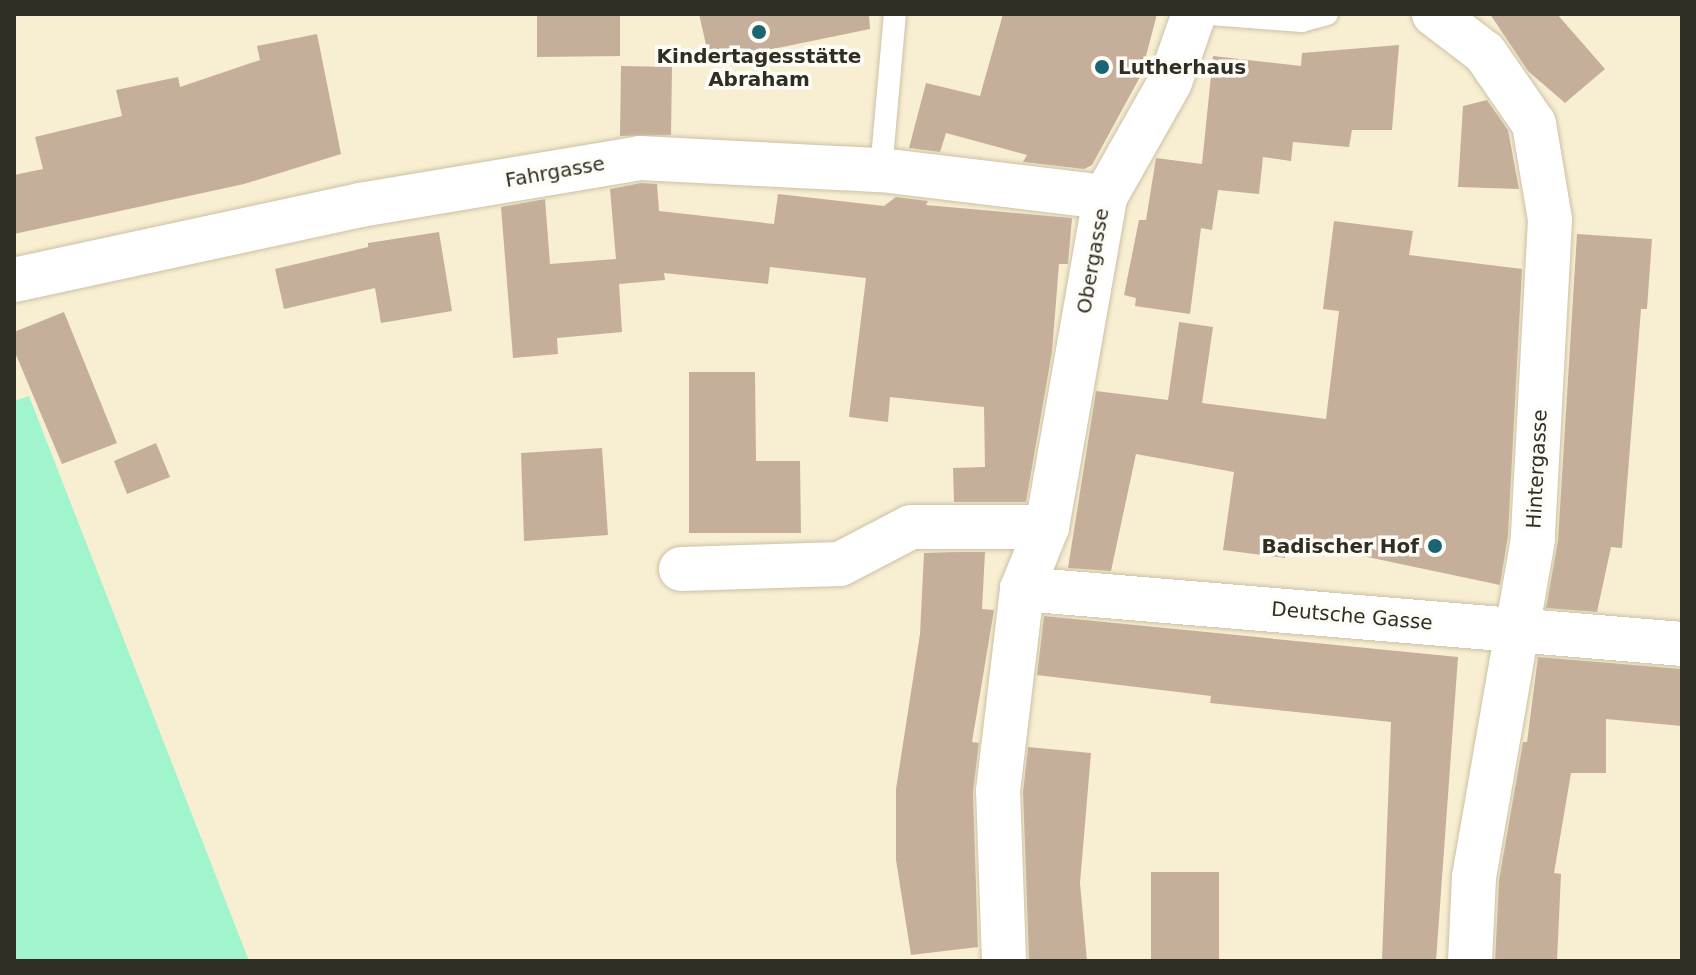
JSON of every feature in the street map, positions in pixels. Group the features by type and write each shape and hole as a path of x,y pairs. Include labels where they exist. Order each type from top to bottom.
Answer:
{"street":[{"name":"Obergasse","path":"1004,961 998,791 1022,589 1047,527 1105,197 1170,82 1194,14"},
{"name":"Hintergasse","path":"1434,14 1485,53 1534,124 1550,220 1533,539 1474,877 1470,961"},
{"name":"Fahrgasse","path":"14,280 360,205 640,158 881,170 1105,197"},
{"path":"681,569 840,564 911,527 1047,527"},
{"name":"Deutsche Gasse","path":"1022,589 1682,644"}],"lane":[{"path":"881,170 895,14"},
{"path":"1210,14 1302,21 1327,14"}],"green space":[{"path":"29,396 249,961 14,961 14,401"}],"building":[{"path":"537,14 620,14 620,56 537,57"},
{"name":"Kindertagesstätte Abraham","path":"699,14 869,14 870,29 710,62"},
{"path":"1003,14 1157,14 1141,75 1092,165 1084,169 1023,162 1027,155 946,133 940,152 909,148 926,83 980,96"},
{"path":"1490,14 1557,14 1605,69 1565,103 1528,71"},
{"path":"317,34 341,154 244,184 14,234 14,175 43,169 35,137 122,116 116,90 178,77 180,87 260,60 257,46"},
{"path":"1399,45 1392,130 1352,130 1349,147 1293,142 1291,161 1263,157 1259,194 1218,190 1212,230 1201,228 1190,314 1135,306 1136,298 1124,295 1139,220 1146,220 1156,158 1202,164 1213,56 1301,66 1302,53"},
{"path":"621,66 672,67 671,135 620,136"},
{"path":"1487,100 1508,130 1519,189 1458,187 1463,106"},
{"path":"641,183 657,184 659,211 774,224 778,194 884,206 896,197 928,201 926,205 1072,218 1068,264 1059,264 1052,352 1026,502 954,502 953,468 985,467 984,407 890,397 888,422 849,417 866,278 770,267 768,284 664,273 665,280 619,284 622,332 557,338 558,354 513,358 501,207 545,199 550,264 616,259 610,189"},
{"path":"1334,221 1413,231 1409,255 1522,269 1508,536 1500,585 1287,540 1285,558 1223,550 1234,472 1136,454 1111,571 1068,568 1096,391 1168,400 1179,322 1213,327 1202,403 1326,419 1339,311 1323,309"},
{"path":"439,232 452,311 381,323 375,288 284,309 275,269 368,247 368,243"},
{"path":"1577,234 1652,239 1647,309 1641,309 1622,548 1611,547 1597,612 1546,608 1558,540"},
{"path":"64,312 117,443 62,464 14,350 14,332"},
{"path":"689,372 755,372 756,461 800,461 801,533 689,533"},
{"path":"156,443 170,477 127,494 114,461"},
{"path":"602,448 608,535 524,541 521,453"},
{"path":"985,552 982,609 994,610 972,742 979,743 973,792 978,947 911,955 896,860 896,789 920,634 924,553"},
{"path":"1044,616 1458,657 1436,961 1382,961 1391,722 1210,703 1211,696 1037,675"},
{"path":"1538,657 1682,669 1682,726 1606,719 1606,773 1571,773 1554,873 1561,874 1557,961 1495,961 1499,880 1523,742 1527,742"},
{"path":"1028,747 1091,753 1080,883 1087,961 1029,961 1023,792"},
{"path":"1151,872 1219,872 1219,961 1151,961"}],"place":[{"name":"Kindertagesstätte Abraham","path":"759,32"},
{"name":"Lutherhaus","path":"1102,67"},
{"name":"Badischer Hof","path":"1435,546"}]}
